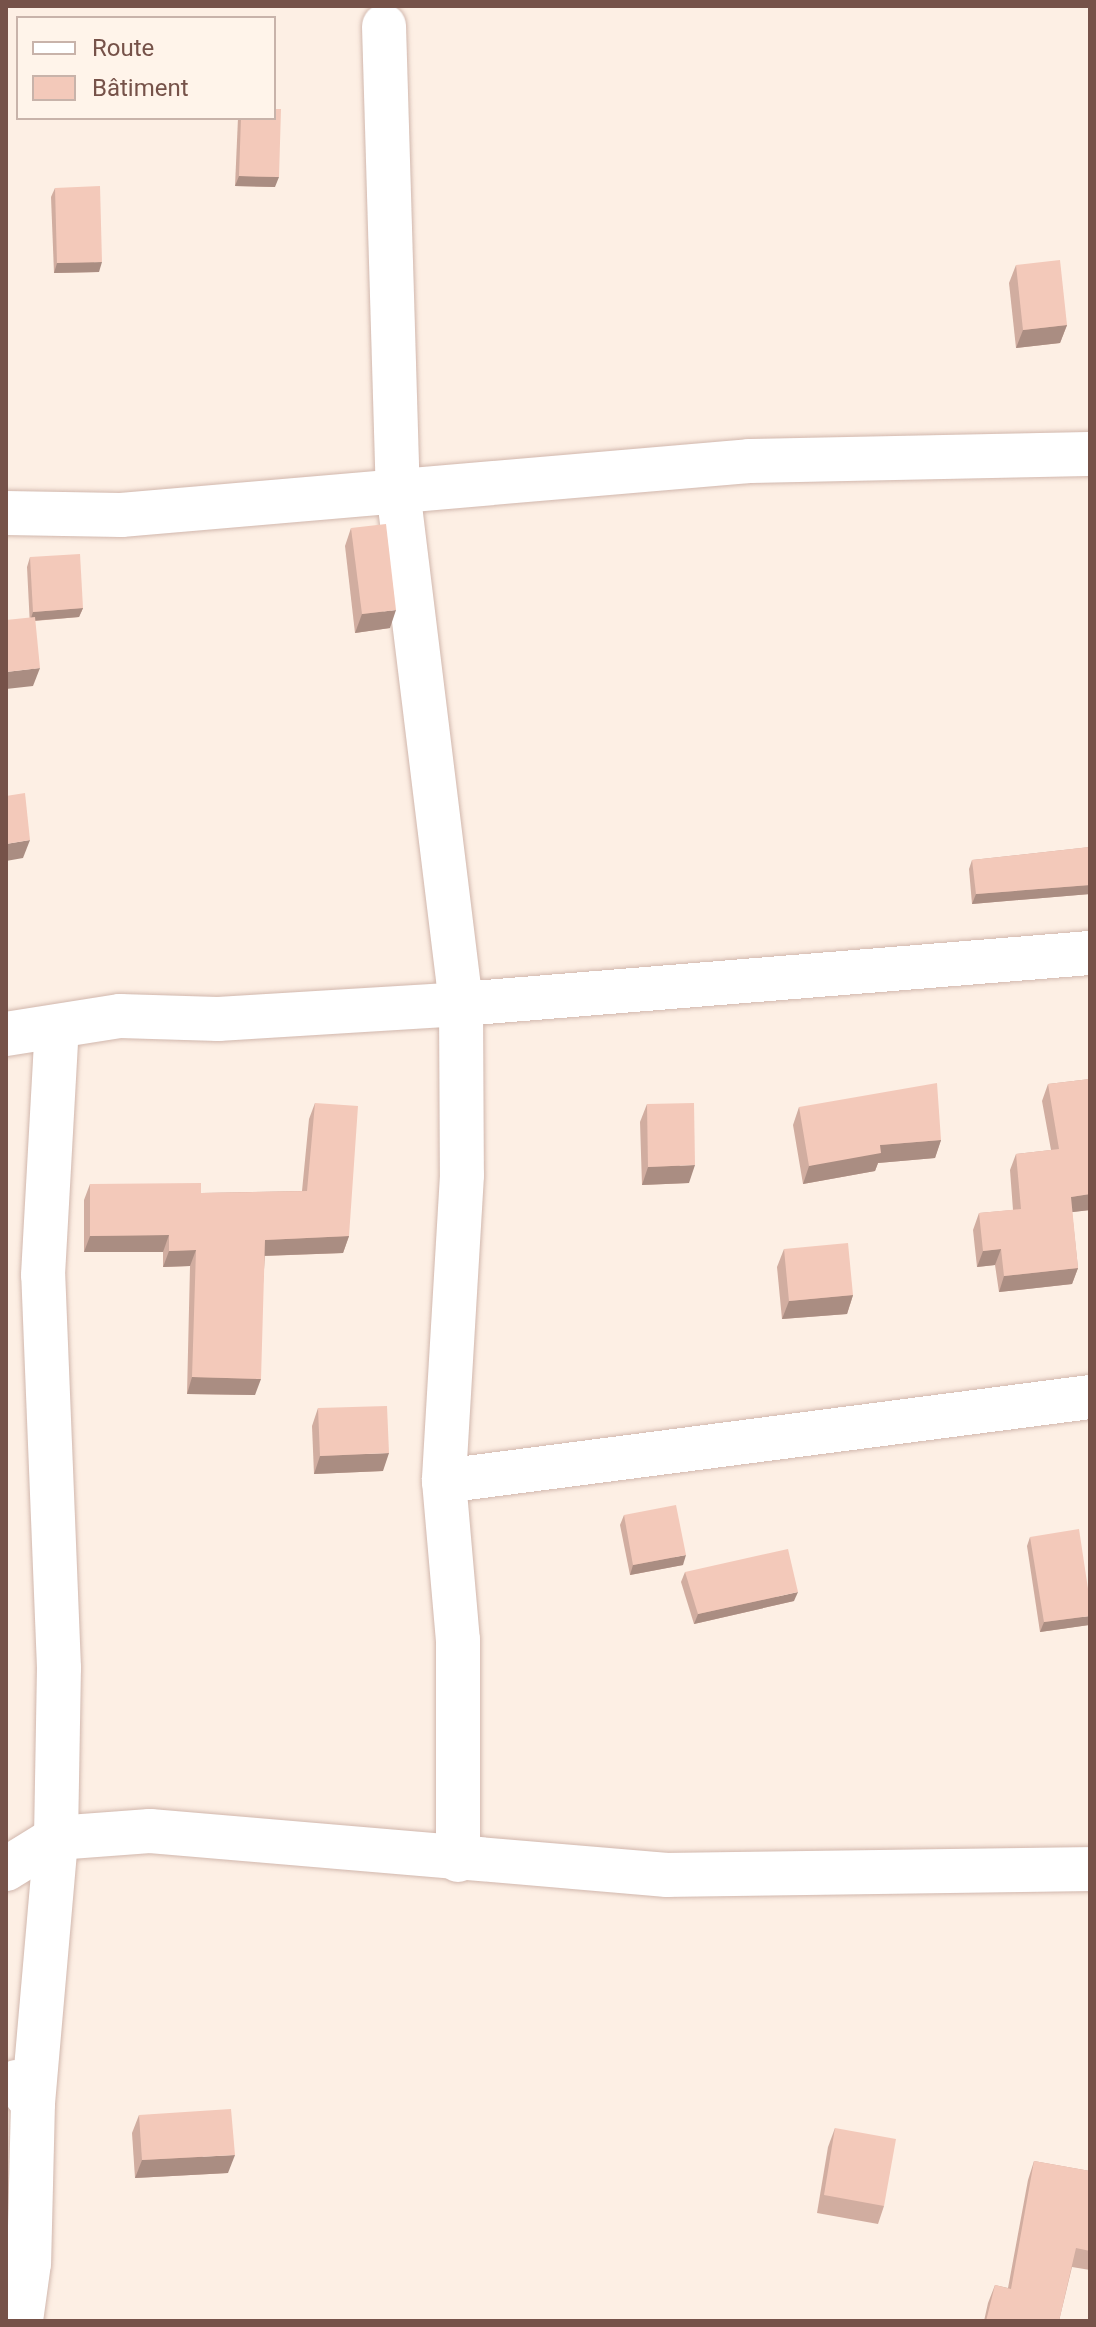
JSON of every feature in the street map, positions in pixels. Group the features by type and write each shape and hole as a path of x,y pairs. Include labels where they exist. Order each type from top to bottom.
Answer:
{"street":[{"path":"384,26 398,490 461,1004 462,1175 444,1481 458,1640 458,1860"},
{"path":"6,513 121,515 749,461 1090,454"},
{"path":"6,1034 120,1016 218,1019 461,1004 1090,953"},
{"path":"21,2321 29,2263 33,2103 56,1838 59,1668 43,1275 57,1027"},
{"path":"444,1481 1090,1397"},
{"path":"6,1869 56,1838 150,1831 458,1860 667,1875 1090,1869"},
{"path":"6,2069 33,2103"}],"building":[{"path":"276,109 281,109 279,177 239,176 241,120 276,120"},
{"path":"100,186 102,262 57,263 55,188"},
{"path":"1060,260 1067,325 1023,330 1016,265"},
{"path":"386,524 396,610 362,614 351,528"},
{"path":"80,554 83,608 33,612 30,557"},
{"path":"35,617 40,668 6,672 6,620"},
{"path":"25,793 30,840 6,844 6,796"},
{"path":"1090,847 1090,885 976,894 972,860"},
{"path":"1090,1079 1090,1194 1071,1197 1078,1268 1004,1276 1001,1249 983,1251 979,1213 1021,1209 1016,1154 1059,1149 1048,1084"},
{"path":"937,1083 941,1140 880,1145 881,1153 809,1166 799,1107"},
{"path":"315,1103 358,1106 349,1236 265,1240 261,1379 192,1377 196,1250 169,1251 169,1235 90,1236 90,1184 201,1183 201,1193 307,1191"},
{"path":"694,1103 695,1165 648,1167 647,1104"},
{"path":"848,1243 853,1295 789,1301 784,1249"},
{"path":"387,1406 389,1453 320,1456 318,1408"},
{"path":"676,1505 686,1555 633,1565 624,1515"},
{"path":"1079,1529 1090,1616 1044,1622 1030,1537"},
{"path":"788,1549 798,1592 698,1614 685,1572"},
{"path":"231,2109 235,2155 142,2160 139,2115"},
{"path":"835,2128 896,2139 884,2206 824,2195"},
{"path":"1034,2161 1090,2171 1090,2251 1076,2248 1059,2321 986,2321 995,2285 1011,2289"}]}
